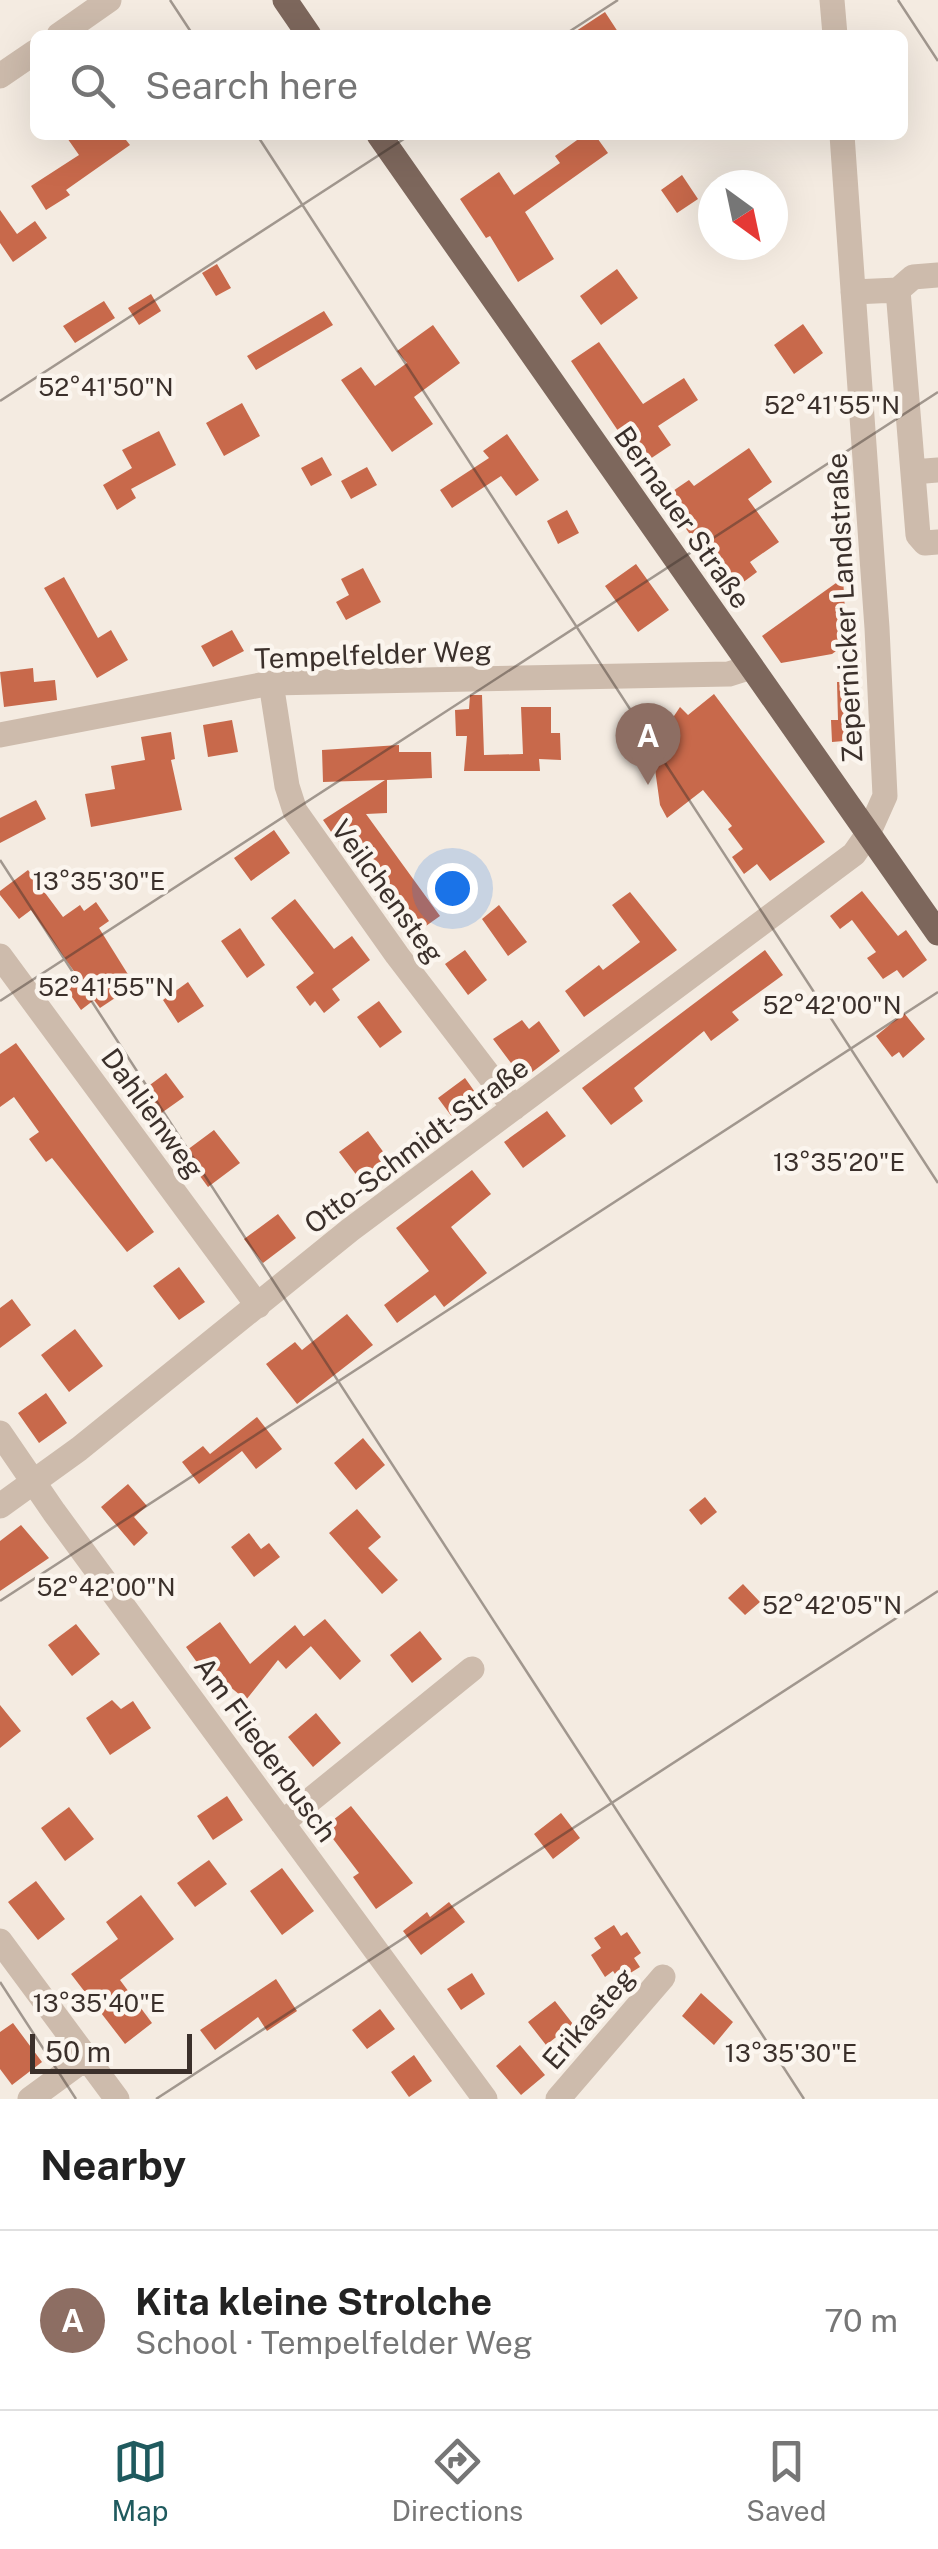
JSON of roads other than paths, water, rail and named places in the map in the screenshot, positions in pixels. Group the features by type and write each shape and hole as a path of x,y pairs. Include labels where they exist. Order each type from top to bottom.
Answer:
{"main road":[{"path":"285,0 305,30"},
{"name":"Bernauer Straße","path":"382,140 938,933"}],"street":[{"path":"66,30 109,0"},
{"path":"832,0 835,30"},
{"path":"0,76 30,55"},
{"name":"Zepernicker Landstraße","path":"842,140 878,628 884,796 868,834"},
{"path":"854,292 898,290 913,276 936,274"},
{"path":"898,290 925,471 918,534 925,543 938,542"},
{"name":"Tempelfelder Weg","path":"0,735 271,683 729,674 751,667"},
{"name":"Veilchensteg","path":"271,683 287,786 295,811 397,955 514,1108"},
{"name":"Otto-Schmidt-Straße","path":"0,1506 79,1449 350,1230 854,854 868,834"},
{"name":"Dahlienweg","path":"0,956 258,1306"},
{"name":"Am Fliederbusch","path":"0,1433 485,2099"},
{"path":"282,1823 472,1669"},
{"path":"0,1941 117,2099"},
{"name":"Erikasteg","path":"558,2099 662,1977"},
{"path":"30,2099 86,2058"}],"place":[{"name":"Kita kleine Strolche","path":"648,785"}]}
